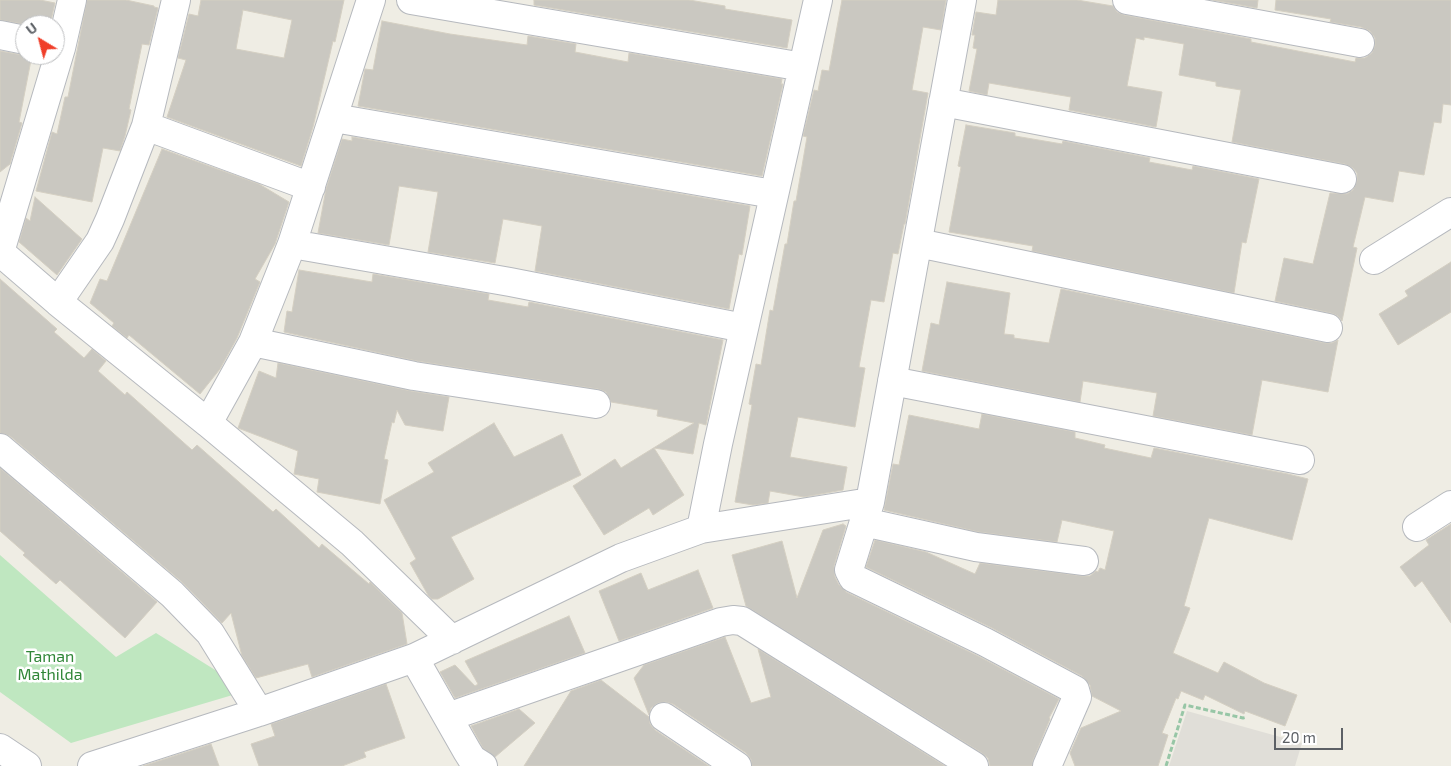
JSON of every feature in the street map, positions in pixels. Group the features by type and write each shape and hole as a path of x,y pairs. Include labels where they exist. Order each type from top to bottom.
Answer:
{"street":[{"path":"65,24 72,0"},
{"path":"58,302 100,241 110,219 146,126 176,0"},
{"path":"208,423 253,342 292,244 371,0"},
{"path":"411,0 803,67"},
{"path":"701,529 759,267 773,194 818,0"},
{"path":"962,0 867,512 848,570 853,578 985,642 1075,690 1078,698 1047,766"},
{"path":"1126,0 1360,43"},
{"path":"0,35 15,38"},
{"path":"53,65 0,252 58,302 208,423 352,543 452,640"},
{"path":"943,102 1342,179"},
{"path":"334,118 773,194"},
{"path":"146,126 311,187"},
{"path":"1374,260 1451,212"},
{"path":"918,243 1328,328"},
{"path":"292,244 510,282 744,328"},
{"path":"253,342 414,376 596,404"},
{"path":"892,381 1300,460"},
{"path":"0,448 172,594 210,633 259,712"},
{"path":"1416,527 1451,505"},
{"path":"92,766 259,712 414,658 621,558 701,529 867,512 976,547 1084,561"},
{"path":"448,717 721,622 742,620 974,766"},
{"path":"414,658 472,759 482,766"},
{"path":"664,717 738,766"},
{"path":"0,748 26,766"}],"path":[{"path":"1166,766 1184,705 1243,718 1247,717"}],"shaded area":[{"path":"1187,711 1302,743 1295,766 1169,766"}],"green space":[{"name":"Taman Mathilda","path":"0,555 116,657 156,633 220,673 236,694 71,743 0,692"}],"building":[{"path":"0,0 40,0 55,3 52,15 15,15 15,23 0,20"},
{"path":"87,0 126,0 158,8 149,45 142,44 129,109 131,110 120,151 103,148 92,202 36,191 52,132 57,134 65,97 68,97"},
{"path":"201,0 344,0 313,127 301,166 167,117 186,60 178,58 189,14 198,16","holes":["243,10 292,20 284,58 236,49"]},
{"path":"534,0 689,0 725,6 725,9 792,20 787,48 534,5"},
{"path":"842,0 946,0 941,30 923,27 912,90 928,93 905,224 898,254 893,253 884,302 871,300 859,367 865,368 855,427 798,417 790,457 847,467 843,490 804,497 770,491 768,503 753,505 735,502 752,405 749,404 756,364 761,365 770,310 773,311 785,244 787,244 794,201 796,201 807,137 803,136 814,90 818,91 822,70 829,71"},
{"path":"998,0 1077,0 1113,6 1117,12 1124,15 1251,39 1251,42 1355,62 1356,58 1365,58 1372,53 1375,46 1375,38 1370,31 1361,27 1330,22 1331,19 1275,10 1276,0 1451,0 1451,105 1443,104 1441,123 1434,122 1424,175 1399,171 1393,202 1365,197 1353,247 1357,248 1342,321 1338,316 1331,313 1275,301 1284,258 1313,264 1330,193 1347,194 1353,190 1357,181 1357,173 1353,168 1345,164 1232,142 1241,90 1216,86 1216,82 1179,75 1184,44 1144,37 1144,40 1136,38 1127,86 1162,92 1156,127 1069,110 1071,97 989,83 987,95 969,91 977,49 973,48 975,35 972,35 976,12 996,15"},
{"path":"1213,0 1258,0 1257,8"},
{"path":"382,21 450,34 527,45 528,36 576,44 575,52 628,62 629,53 782,79 781,84 783,84 762,176 358,106 365,69 373,70"},
{"path":"0,51 15,54 15,65 30,65 19,122 22,123 10,164 0,172"},
{"path":"966,125 1015,133 1015,136 1062,144 1063,141 1150,158 1149,162 1192,170 1193,166 1259,179 1246,243 1242,242 1234,293 1032,251 1033,246 949,232 961,167 958,166"},
{"path":"352,137 750,206 742,255 739,254 729,309 535,271 542,226 503,219 495,263 428,252 438,192 399,186 389,245 318,233 326,189 342,139 352,141"},
{"path":"162,149 259,184 289,202 275,244 255,279 260,282 237,338 220,369 200,394 129,335 127,338 112,326 114,323 90,303 100,279 107,281"},
{"path":"35,197 82,239 57,275 19,242 26,218 30,221"},
{"path":"1451,262 1451,312 1398,345 1379,314 1408,296 1405,291"},
{"path":"299,270 372,282 373,274 489,294 488,300 528,307 529,302 723,340 706,425 699,423 693,454 654,448 684,495 653,515 649,508 604,535 573,486 615,459 621,468 694,423 657,416 658,410 611,402 606,392 598,389 417,361 284,332 287,311 292,312"},
{"path":"0,279 57,329 54,332 84,358 92,349 106,361 98,371 125,395 127,392 192,450 197,445 273,512 276,509 319,548 322,544 369,584 370,582 402,613 407,644 312,677 308,664 256,678 242,656 231,613 222,623 182,582 10,436 0,433"},
{"path":"947,282 1010,293 1004,334 1014,335 1014,338 1049,343 1061,289 1325,343 1332,343 1338,340 1328,392 1262,380 1252,435 1153,416 1157,393 1083,381 1080,402 922,371 931,323 939,325"},
{"path":"278,363 411,391 449,397 443,431 405,425 397,410 394,423 392,422 384,459 388,460 380,504 317,492 319,479 294,474 298,451 238,428 259,371 276,378"},
{"path":"982,414 1075,432 1075,438 1105,445 1104,448 1151,458 1154,448 1308,479 1292,540 1209,518 1184,606 1190,608 1173,653 1218,673 1224,662 1264,683 1297,695 1285,726 1245,711 1244,714 1205,695 1203,700 1181,691 1178,699 1176,698 1162,733 1168,735 1158,766 1075,766 1070,753 1081,728 1121,711 1092,696 1090,685 1082,676 992,628 866,567 875,540 926,552 975,574 980,563 1082,576 1090,576 1096,571 1098,572 1100,568 1105,570 1114,531 1062,520 1057,542 979,532 884,510 893,464 899,465 909,415 979,429"},
{"path":"494,423 514,457 562,434 581,475 451,537 474,579 438,599 432,599 410,563 416,559 384,500 434,472 428,463"},
{"path":"0,468 157,602 125,638 60,580 56,584 23,555 25,553 0,531"},
{"path":"843,524 846,526 834,566 835,577 839,585 846,592 978,656 1059,699 1049,718 1032,766 990,766 988,758 982,753 746,606 732,555 782,541 797,598 823,530"},
{"path":"1451,524 1451,623 1422,581 1415,587 1400,567 1429,545 1426,540"},
{"path":"698,570 713,608 619,641 599,591 641,573 648,590"},
{"path":"569,616 585,653 455,698 440,672 455,665 475,686 478,684 465,661"},
{"path":"725,637 751,703 771,697 758,649 945,766 752,766 751,759 746,753 673,704 666,702 658,703 651,708 649,715 634,678 644,665"},
{"path":"601,680 649,717 650,724 655,730 709,766 524,766 571,691"},
{"path":"386,684 405,738 364,752 366,757 342,766 259,766 251,744 275,736 271,724"},
{"path":"519,709 535,723 495,757 483,748 471,726"},
{"path":"211,744 219,766 143,766"}]}
